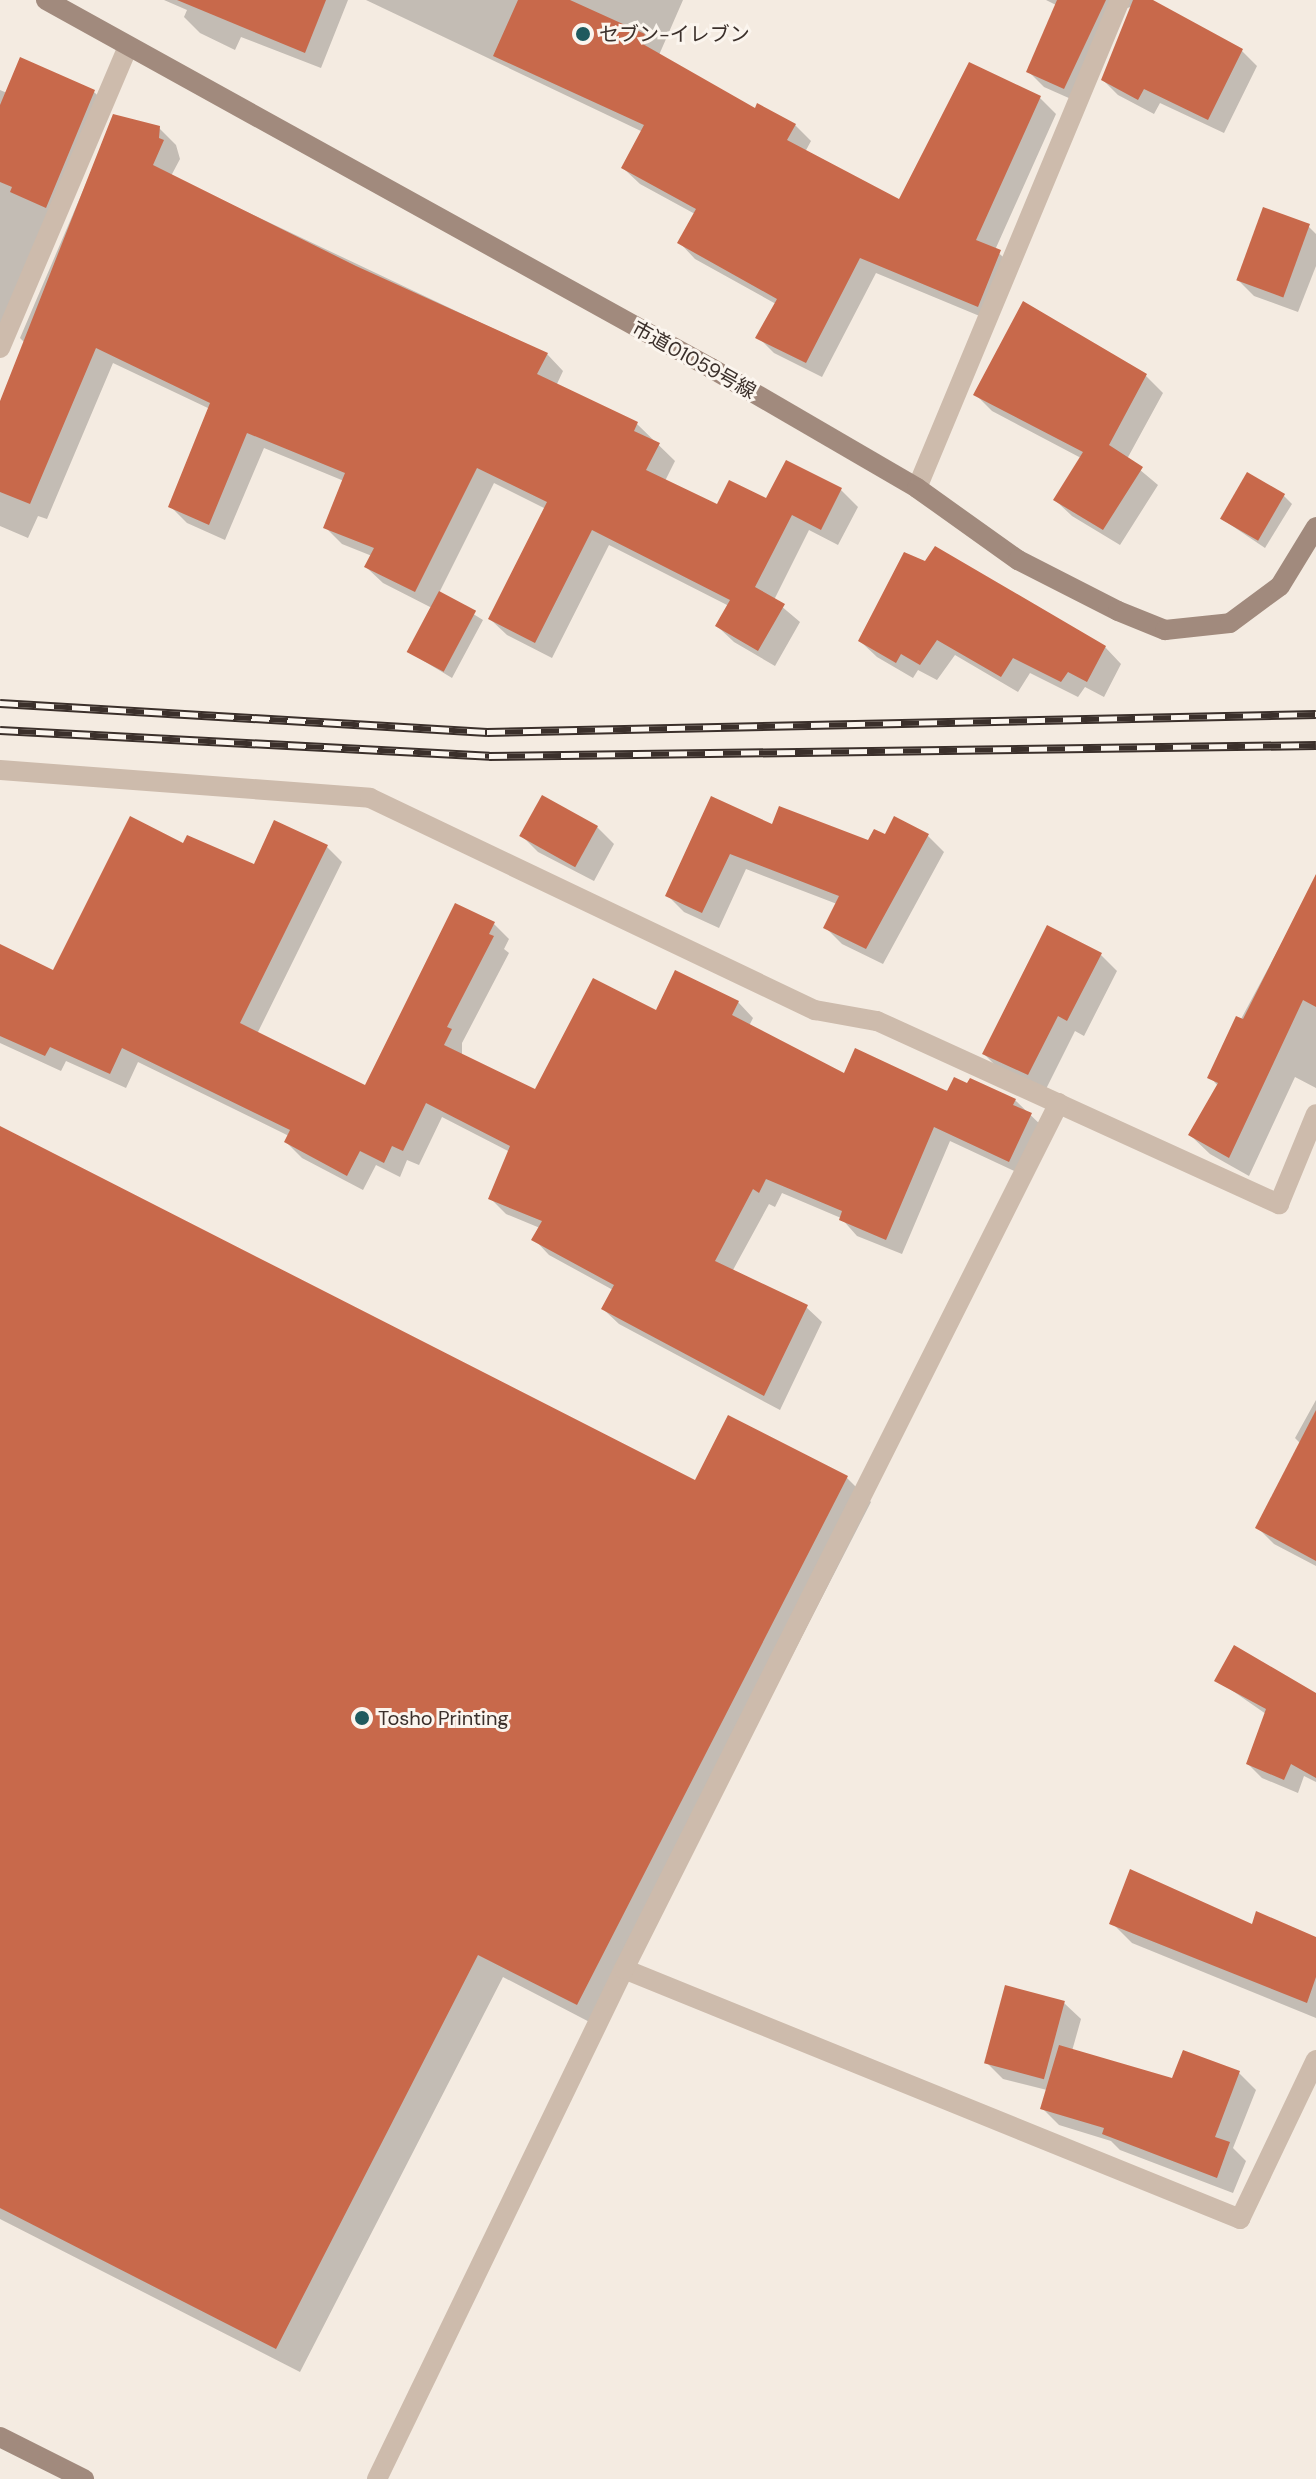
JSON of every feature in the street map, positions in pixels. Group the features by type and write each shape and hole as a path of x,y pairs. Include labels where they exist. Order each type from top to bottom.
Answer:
{"street":[{"name":"市道01059号線","path":"46,0 127,49 711,368 917,488 1018,560 1165,630 1230,623 1257,606 1280,586 1316,527"},
{"path":"917,488 1120,0"},
{"path":"0,348 127,49"},
{"path":"0,770 370,798 815,1010 877,1021 1279,1204 1316,1114"},
{"path":"377,2479 624,1969 1059,1103"},
{"path":"624,1969 1240,2219 1316,2060"},
{"path":"0,2437 84,2479"}],"building":[{"path":"177,0 326,0 305,53"},
{"path":"518,0 570,0 645,34 641,43 755,108 757,103 796,124 787,140 899,199 969,62 1041,96 976,240 1001,250 978,307 860,258 806,363 755,338 777,299 677,243 696,209 621,168 644,125 493,56"},
{"path":"1057,0 1106,0 1064,89 1026,72"},
{"path":"1133,0 1153,0 1243,49 1208,120 1144,89 1138,100 1101,80"},
{"path":"20,57 95,90 46,208 10,192 12,187 0,182 0,105"},
{"path":"113,114 160,126 159,138 164,140 153,165 356,266 548,353 537,374 638,422 634,431 660,443 646,470 717,504 729,480 766,498 786,460 842,488 821,530 792,515 755,587 785,604 758,651 715,626 730,600 592,530 535,643 488,619 547,502 477,468 415,592 364,567 374,548 323,528 345,473 247,433 209,525 168,507 210,403 96,348 30,504 0,492 0,401"},
{"path":"1263,207 1310,224 1283,297 1236,280"},
{"path":"1023,301 1147,374 1109,445 1143,467 1103,530 1053,500 1083,452 973,395"},
{"path":"1247,472 1285,494 1258,541 1220,519"},
{"path":"935,546 1106,646 1087,682 1068,672 1061,682 1013,658 1001,677 937,640 920,665 901,654 896,663 858,641 904,552 925,561"},
{"path":"439,591 476,611 444,672 407,652"},
{"path":"542,795 598,826 575,867 519,836"},
{"path":"711,796 772,824 779,806 868,840 874,829 885,834 894,816 929,834 866,949 823,928 839,896 730,854 702,913 665,896"},
{"path":"130,816 183,843 187,835 254,864 274,820 328,845 240,1023 365,1085 455,903 495,922 489,934 494,936 447,1027 452,1029 444,1045 535,1089 593,978 656,1010 675,970 739,1001 732,1015 844,1073 855,1048 947,1091 954,1077 967,1083 970,1078 1016,1099 1013,1105 1032,1113 1009,1162 934,1127 886,1240 839,1220 842,1211 766,1179 759,1193 753,1189 715,1261 808,1305 764,1396 601,1309 614,1285 531,1240 542,1221 488,1199 510,1146 426,1103 403,1151 392,1146 384,1163 360,1151 347,1176 284,1142 290,1130 122,1048 110,1074 50,1047 45,1056 0,1036 0,944 53,970"},
{"path":"1316,874 1316,1007 1303,1000 1229,1158 1188,1135 1218,1083 1207,1078 1236,1016 1243,1019"},
{"path":"1047,925 1102,953 1067,1021 1058,1016 1028,1075 982,1054"},
{"name":"Tosho Printing","path":"0,1126 695,1480 728,1415 848,1476 577,2005 478,1955 276,2349 0,2208"},
{"path":"1316,1410 1316,1561 1255,1528"},
{"path":"1234,1645 1316,1693 1316,1778 1291,1764 1284,1780 1246,1764 1266,1709 1214,1681"},
{"path":"1130,1869 1252,1924 1256,1911 1316,1937 1316,1977 1307,2003 1109,1924"},
{"path":"1005,1985 1065,2001 1044,2079 984,2063"},
{"path":"1059,2045 1172,2078 1183,2050 1240,2071 1215,2137 1230,2142 1217,2178 1102,2134 1104,2128 1040,2109"}],"railway":[{"path":"0,703 487,732 1316,714"},
{"path":"0,730 489,756 1316,745"}],"place":[{"name":"セブン-イレブン","path":"583,34"},
{"name":"Tosho Printing","path":"362,1718"}]}
